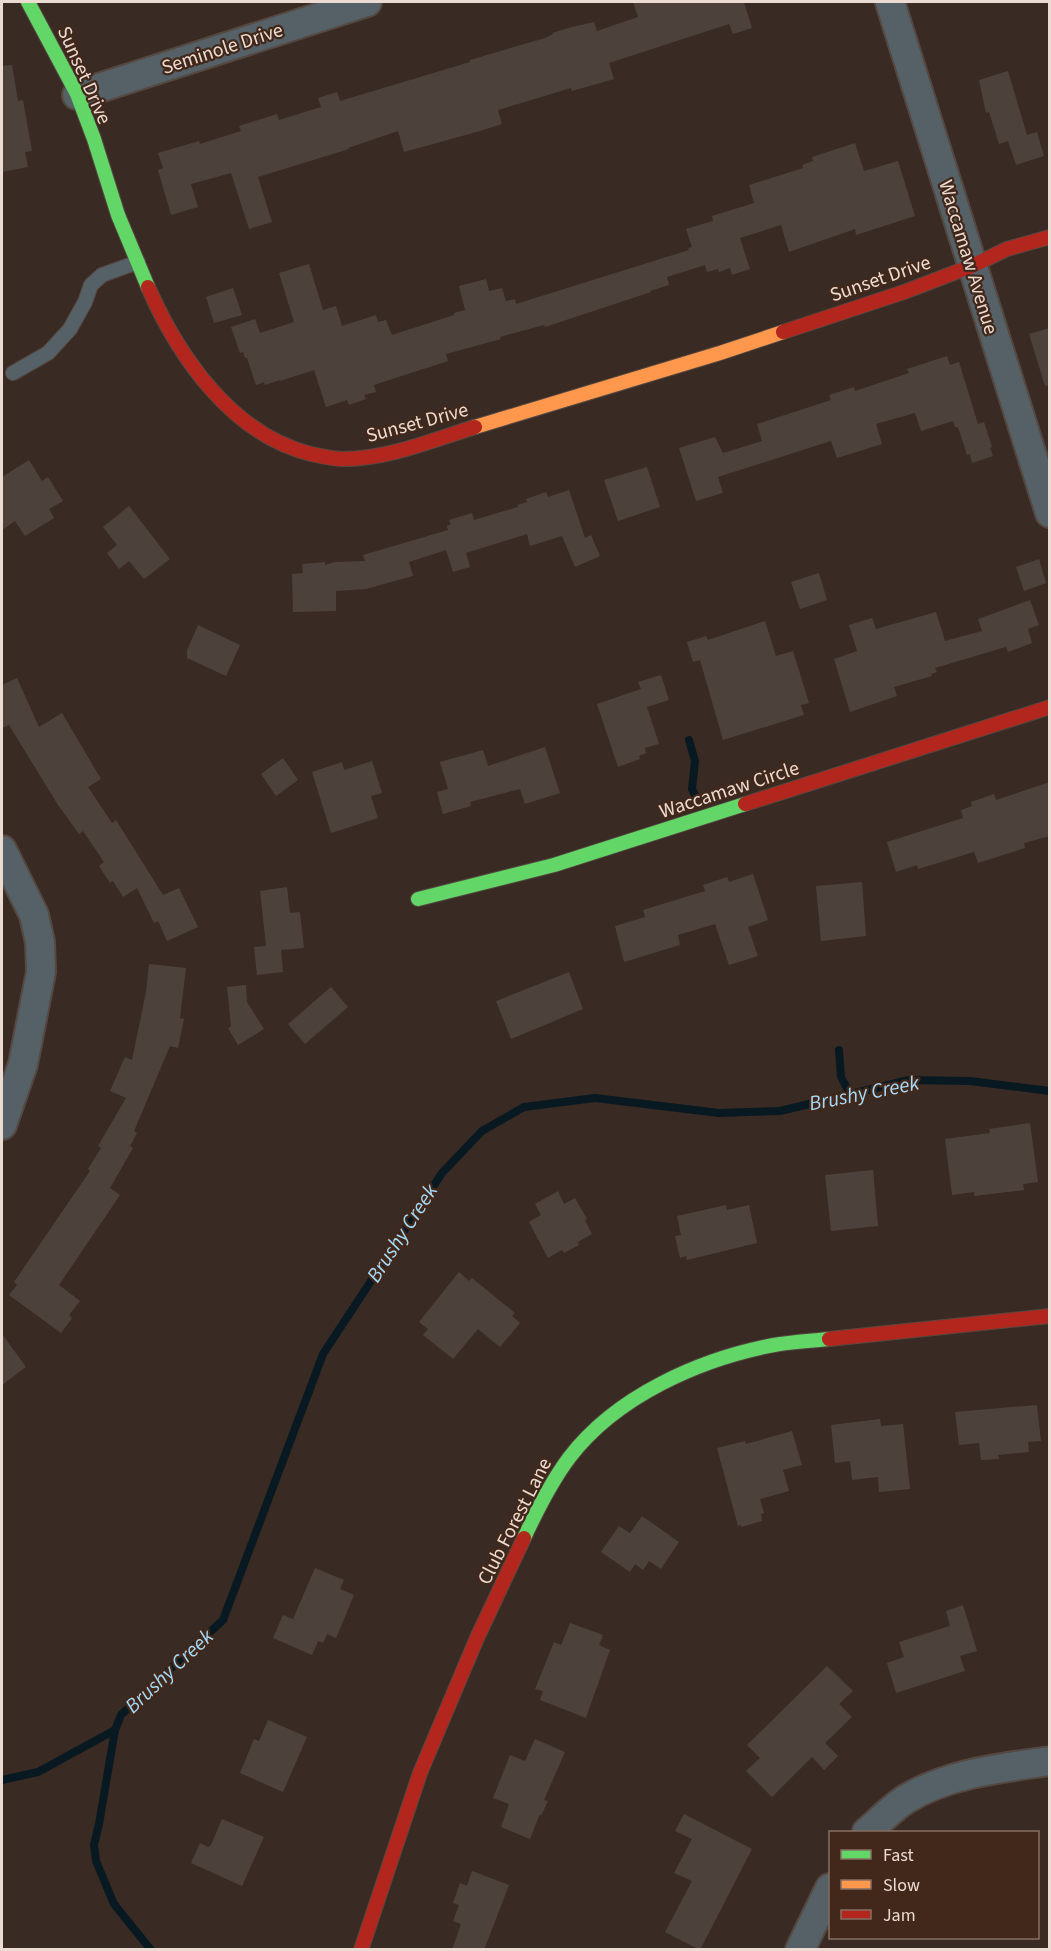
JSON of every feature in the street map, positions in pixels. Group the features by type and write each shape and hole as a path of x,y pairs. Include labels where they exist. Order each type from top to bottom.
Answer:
{"street":[{"name":"Seminole Drive","path":"77,95 367,2"},
{"name":"Waccamaw Avenue","path":"890,2 1050,513"},
{"name":"Sunset Drive","path":"23,4 77,95 119,218 156,307 191,363 228,407 251,428 280,444 307,454 335,459 366,457 396,451 686,363 904,292 972,266 1007,249 1050,237"},
{"name":"Waccamaw Circle","path":"418,899 554,865 1050,708"},
{"path":"2,850 33,915 40,942 41,972 23,1064 2,1125"},
{"name":"Club Forest Lane","path":"362,1950 420,1773 477,1638 534,1517 555,1479 570,1457 592,1433 634,1399 667,1381 717,1360 775,1345 1050,1316"},
{"path":"869,1831 906,1799 950,1779 1050,1761"},
{"path":"800,1950 829,1892"}],"lane":[{"path":"13,373 48,353 70,329 85,302 91,285 102,275 138,262"}],"building":[{"path":"633,2 744,2 752,28 733,34 729,24 609,63 614,79 572,91 571,88 498,110 502,124 480,131 404,152 398,131 349,149 258,177 272,222 249,229 231,173 191,184 198,207 171,215 158,170 163,168 158,153 199,141 200,144 241,131 239,126 277,114 279,120 321,107 318,98 337,92 340,101 470,62 470,60 545,38 552,33 572,27 594,22 597,31 638,17"},
{"path":"12,65 18,101 23,100 32,151 25,152 28,167 2,172 2,66"},
{"path":"1008,71 1027,135 1037,132 1044,156 1016,165 1008,141 999,144 989,112 986,113 979,80"},
{"path":"855,143 864,171 898,161 915,216 856,235 855,229 789,252 781,225 740,238 750,269 732,275 730,268 719,272 718,269 707,272 705,265 667,277 669,285 651,292 545,327 544,325 500,337 501,339 446,354 448,361 374,385 376,392 364,395 366,399 349,405 347,400 326,407 314,370 265,385 264,382 256,385 247,358 243,352 240,353 231,327 255,319 260,333 294,322 279,273 309,264 323,310 336,306 342,326 376,315 378,322 386,320 392,335 454,315 454,313 465,310 459,286 486,279 489,291 502,288 506,301 515,299 516,304 689,250 688,248 692,247 686,229 713,221 712,216 754,203 749,185 803,168 802,165 813,161 812,157"},
{"path":"233,288 242,315 214,323 206,297"},
{"path":"1050,328 1050,385 1045,386 1029,334"},
{"path":"947,356 950,365 959,362 978,424 984,422 993,456 972,463 958,427 955,427 953,421 921,431 915,413 876,424 882,444 837,458 831,441 718,477 723,493 696,501 679,448 715,437 723,453 762,441 757,424 831,400 829,395 854,387 855,391 909,373 907,369"},
{"path":"29,460 42,481 48,477 63,501 49,509 54,518 25,536 15,521 2,530 2,477"},
{"path":"647,467 660,507 618,521 604,480"},
{"path":"569,490 585,538 591,535 600,556 575,567 562,536 530,546 527,534 466,553 470,567 453,572 446,550 409,562 413,576 366,589 336,591 336,611 293,612 292,574 303,573 302,564 325,562 325,565 335,562 365,561 363,555 448,530 447,526 451,524 449,520 472,513 474,520 518,507 517,505 527,502 526,499 546,492 548,497"},
{"path":"129,506 170,559 144,579 129,561 119,569 107,553 117,545 103,527"},
{"path":"1039,559 1046,583 1024,591 1016,567"},
{"path":"819,573 827,600 800,609 791,582"},
{"path":"1030,600 1039,625 1028,629 1032,643 1008,652 1006,647 935,668 937,672 931,674 932,676 894,687 897,696 850,712 834,659 857,651 849,625 872,618 876,629 936,612 945,641 982,631 978,619"},
{"path":"765,621 776,656 793,651 809,703 801,705 804,715 723,740 700,660 693,662 687,642 706,636 708,640"},
{"path":"198,625 240,645 226,676 187,658 187,650"},
{"path":"661,675 669,700 647,707 659,744 645,748 646,753 639,756 640,759 618,767 597,704 641,689 638,682"},
{"path":"17,678 39,727 62,713 101,779 88,787 112,823 116,820 163,895 179,888 198,927 167,941 158,921 154,923 137,888 123,897 113,881 110,883 99,866 104,862 83,831 79,834 58,805 9,725 2,728 2,685"},
{"path":"545,747 560,793 525,804 520,789 470,802 471,806 443,814 437,792 448,789 440,762 483,750 488,766"},
{"path":"283,758 298,780 276,796 261,774"},
{"path":"372,761 382,793 371,796 378,818 331,833 312,772 342,762 344,770"},
{"path":"1050,782 1050,836 1024,843 1025,848 978,863 974,852 918,869 917,865 896,872 887,842 963,818 961,810 972,806 971,802 994,794 996,800"},
{"path":"753,874 768,920 748,927 758,956 729,965 715,924 678,935 680,945 624,962 615,926 645,917 643,910 705,891 703,885 727,877 729,882"},
{"path":"862,882 866,936 821,941 816,886"},
{"path":"287,887 290,913 300,912 304,948 281,950 283,972 257,975 254,947 266,946 260,891"},
{"path":"149,964 186,968 180,1018 184,1019 178,1048 170,1046 134,1131 137,1133 130,1146 133,1148 110,1188 120,1195 59,1285 80,1301 69,1315 72,1318 61,1333 9,1295 17,1285 14,1282 90,1171 88,1169 101,1148 98,1146 126,1098 110,1091 125,1057 132,1060 146,992"},
{"path":"569,972 583,1009 511,1039 496,1001"},
{"path":"246,985 247,1002 264,1029 238,1045 228,1028 231,1026 227,987"},
{"path":"331,987 348,1007 305,1044 288,1024"},
{"path":"1030,1123 1038,1182 1023,1184 1024,1190 974,1196 974,1192 952,1195 945,1139 990,1133 989,1129"},
{"path":"873,1170 878,1226 831,1231 825,1175"},
{"path":"558,1191 564,1204 575,1198 587,1219 585,1220 592,1234 578,1242 579,1245 564,1253 562,1250 548,1258 529,1222 541,1215 535,1204"},
{"path":"726,1205 727,1210 749,1205 757,1243 687,1260 686,1256 680,1258 675,1236 681,1235 677,1216"},
{"path":"459,1272 469,1281 472,1278 515,1313 512,1316 520,1323 500,1347 478,1329 453,1359 423,1335 428,1329 419,1322"},
{"path":"2,1334 26,1367 2,1385"},
{"path":"1037,1405 1041,1441 1028,1442 1029,1452 998,1455 999,1459 981,1460 979,1443 959,1445 955,1412"},
{"path":"880,1419 881,1426 903,1424 910,1489 879,1492 878,1477 852,1480 850,1461 835,1463 831,1425"},
{"path":"792,1431 802,1465 783,1470 789,1491 760,1499 764,1513 761,1514 762,1521 738,1526 717,1448 745,1441 746,1444"},
{"path":"642,1516 679,1542 661,1569 649,1561 643,1570 635,1564 630,1572 601,1552 619,1526 630,1533"},
{"path":"315,1568 344,1580 340,1589 354,1595 336,1638 327,1634 323,1643 318,1641 312,1655 273,1638 283,1615 293,1619"},
{"path":"963,1605 977,1651 960,1656 965,1671 896,1693 887,1663 904,1657 899,1642 950,1626 946,1611"},
{"path":"570,1623 603,1635 599,1645 610,1650 586,1718 540,1700 543,1691 535,1689 554,1642 561,1645"},
{"path":"827,1666 853,1691 839,1704 852,1717 825,1743 838,1756 824,1770 812,1757 772,1797 746,1771 760,1758 747,1745"},
{"path":"268,1720 307,1737 283,1792 240,1773 254,1739 259,1741"},
{"path":"535,1739 565,1752 544,1800 548,1801 530,1839 501,1827 509,1804 493,1798 510,1755 525,1761"},
{"path":"684,1814 752,1849 700,1950 665,1932 692,1881 674,1873 692,1839 675,1831"},
{"path":"222,1819 264,1837 242,1886 191,1863 200,1843 208,1847 211,1845"},
{"path":"472,1871 509,1885 484,1950 452,1950 461,1924 453,1921 459,1905 453,1903 460,1883 467,1886"}],"waterway":[{"path":"689,740 695,761 692,789 695,795"},
{"path":"839,1050 841,1077 850,1094"},
{"name":"Brushy Creek","path":"2,1780 38,1772 115,1730 121,1715 223,1620 323,1354 442,1173 482,1131 524,1107 595,1098 719,1113 780,1111 909,1080 970,1081 1050,1091"},
{"path":"115,1730 94,1845 96,1861 114,1904 151,1950"}],"traffic: fast":[{"path":"28,2 77,94 118,215 148,287"},
{"path":"418,899 554,865 745,804"},
{"path":"524,1538 545,1496 569,1458 610,1416 635,1399 689,1371 746,1351 774,1345 829,1339"}],"traffic: slow":[{"path":"475,427 783,332"}],"traffic: jam":[{"path":"783,332 904,292 972,266 1007,249 1050,237"},
{"path":"148,287 176,340 212,390 233,412 257,430 283,444 327,457 360,458 410,448 475,427"},
{"path":"745,804 1050,707"},
{"path":"829,1339 1050,1316"},
{"path":"361,1950 420,1773 477,1638 524,1538"}]}
